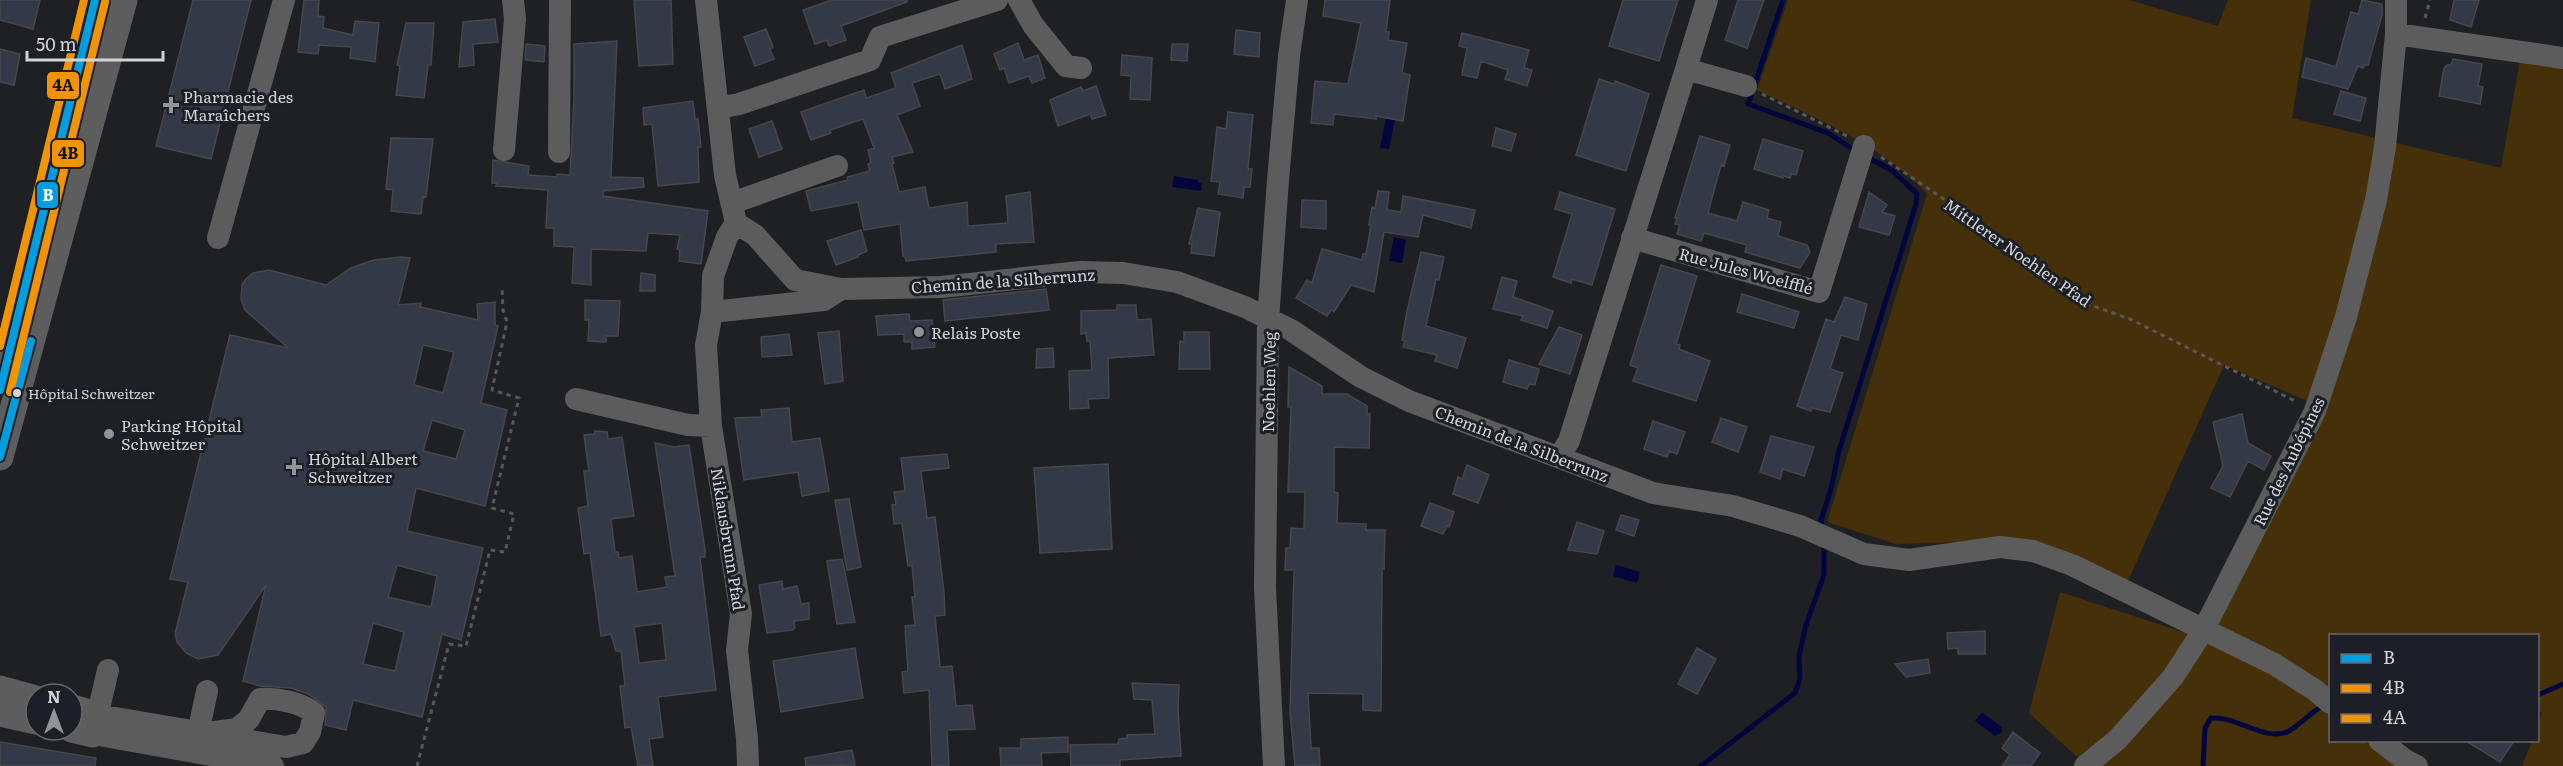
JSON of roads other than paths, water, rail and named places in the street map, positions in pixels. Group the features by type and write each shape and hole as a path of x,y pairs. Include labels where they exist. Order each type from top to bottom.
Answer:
{"main road":[{"path":"2,377 95,0"},
{"path":"0,457 124,0"},
{"path":"0,689 24,696"},
{"path":"0,713 24,718"}],"street":[{"path":"218,238 284,0"},
{"path":"504,150 515,19 513,0"},
{"path":"559,152 560,0"},
{"path":"706,0 725,175 734,213 795,280 787,303"},
{"path":"719,108 739,104 870,60 880,37 997,0"},
{"path":"1019,0 1033,26 1066,66 1081,68"},
{"name":"Noehlen Weg","path":"1274,766 1265,588 1268,320 1289,56 1297,0"},
{"path":"1559,456 1569,441 1707,0"},
{"name":"Rue des Aubépines","path":"2085,766 2117,740 2173,677 2204,629 2315,411 2346,317 2376,200 2385,147 2396,34 2396,0"},
{"path":"2396,34 2563,58"},
{"path":"1686,69 1753,90"},
{"name":"Rue Jules Woelfflé","path":"1632,238 1819,292 1864,146"},
{"path":"712,312 713,276 734,213 837,166"},
{"name":"Chemin de la Silberrunz","path":"795,280 842,289 941,287 1080,272 1123,273 1177,282 1245,307 1291,330 1361,377 1409,401 1653,493 1732,506 1800,526 1864,554 1909,560 2000,547 2033,551 2072,565 2274,664 2323,696"},
{"name":"Chemin de la Silberrunz","path":"712,312 824,300 842,289"},
{"name":"Niklausbrunn Pfad","path":"712,312 706,345 711,426 741,614 737,650 748,766"},
{"path":"576,399 688,425 711,426"},
{"path":"108,670 84,722 199,738 273,766"},
{"path":"199,738 207,691"},
{"path":"2380,742 2417,766"}],"waterway":[{"path":"1783,0 1748,104 1828,133 1857,152"},
{"path":"1822,529 1821,520 1831,489 1839,451 1916,204 1917,194 1893,171 1865,156"},
{"path":"1701,766 1795,693 1800,679 1799,656 1806,625 1824,575 1824,544"},
{"path":"2539,695 2563,684"},
{"path":"2203,766 2205,728 2211,718 2221,718 2261,732 2280,734 2289,731 2324,705"}],"place":[{"name":"Pharmacie des Maraîchers","path":"171,105"},
{"name":"Relais Poste","path":"919,332"},
{"name":"Hôpital Schweitzer","path":"17,393"},
{"name":"Parking Hôpital Schweitzer","path":"109,434"},
{"name":"Hôpital Albert Schweitzer","path":"294,467"}]}
